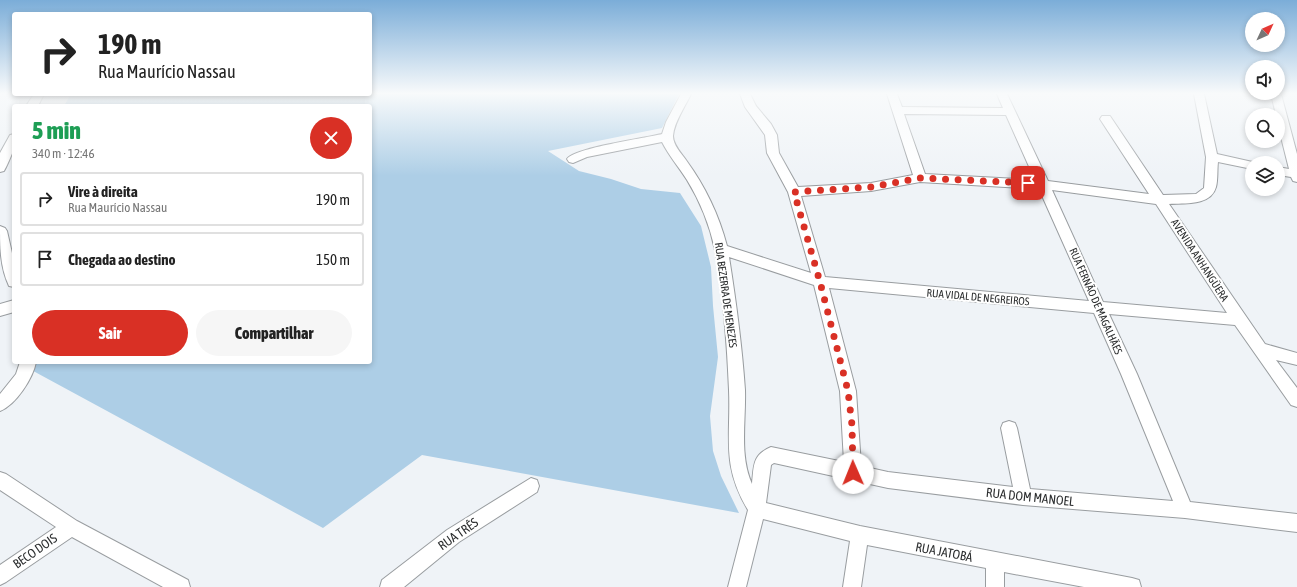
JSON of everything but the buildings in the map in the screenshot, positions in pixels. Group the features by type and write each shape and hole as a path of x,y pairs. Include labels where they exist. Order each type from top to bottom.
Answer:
{"street":[{"path":"573,159 584,154 667,137 673,121"},
{"path":"763,121 771,135 773,153 794,192 820,282 848,391 852,425 853,473"},
{"path":"902,121 920,178"},
{"name":"RUA FERNÃO DE MAGALHÃES","path":"1014,121 1129,374 1185,510"},
{"name":"AVENIDA ANHANGÜERA","path":"1108,121 1239,320 1297,400"},
{"path":"794,192 864,188 890,185 920,178 1043,184 1161,200 1198,198 1207,193 1210,188 1212,157 1205,121"},
{"path":"1283,121 1297,176"},
{"name":"RUA BEZERRA DE MENEZES","path":"667,137 700,193 722,249 737,391 736,460 740,480 756,509"},
{"path":"1,163 12,142"},
{"path":"1212,157 1245,164"},
{"path":"1285,172 1297,176"},
{"path":"0,232 12,277"},
{"name":"RUA VIDAL DE NEGREIROS","path":"722,249 820,282 1239,320"},
{"path":"0,310 12,307"},
{"path":"1261,349 1297,359"},
{"path":"0,404 12,392 28,365"},
{"path":"1009,428 1024,497"},
{"name":"RUA DOM MANOEL","path":"756,509 762,464 767,458 777,455 888,480 1024,497 1185,510 1297,522"},
{"path":"0,480 71,527 181,587"},
{"name":"RUA TRÊS","path":"389,587 453,536 531,486"},
{"path":"737,587 756,509"},
{"name":"RUA JATOBÁ","path":"756,509 860,535 1132,587"},
{"name":"BECO DOIS","path":"0,576 71,527"},
{"path":"852,587 860,535"},
{"path":"995,562 995,587"}],"shaded area":[{"path":"372,121 665,121 662,128 548,151 579,171 611,179 641,189 680,193 701,226 711,267 718,357 710,416 713,451 721,476 739,513 422,455 323,528 24,366 25,364 372,364"}],"route":[{"path":"853,473 852,425 848,391 820,282 794,192 850,190 890,185 920,178 1028,183"}]}
